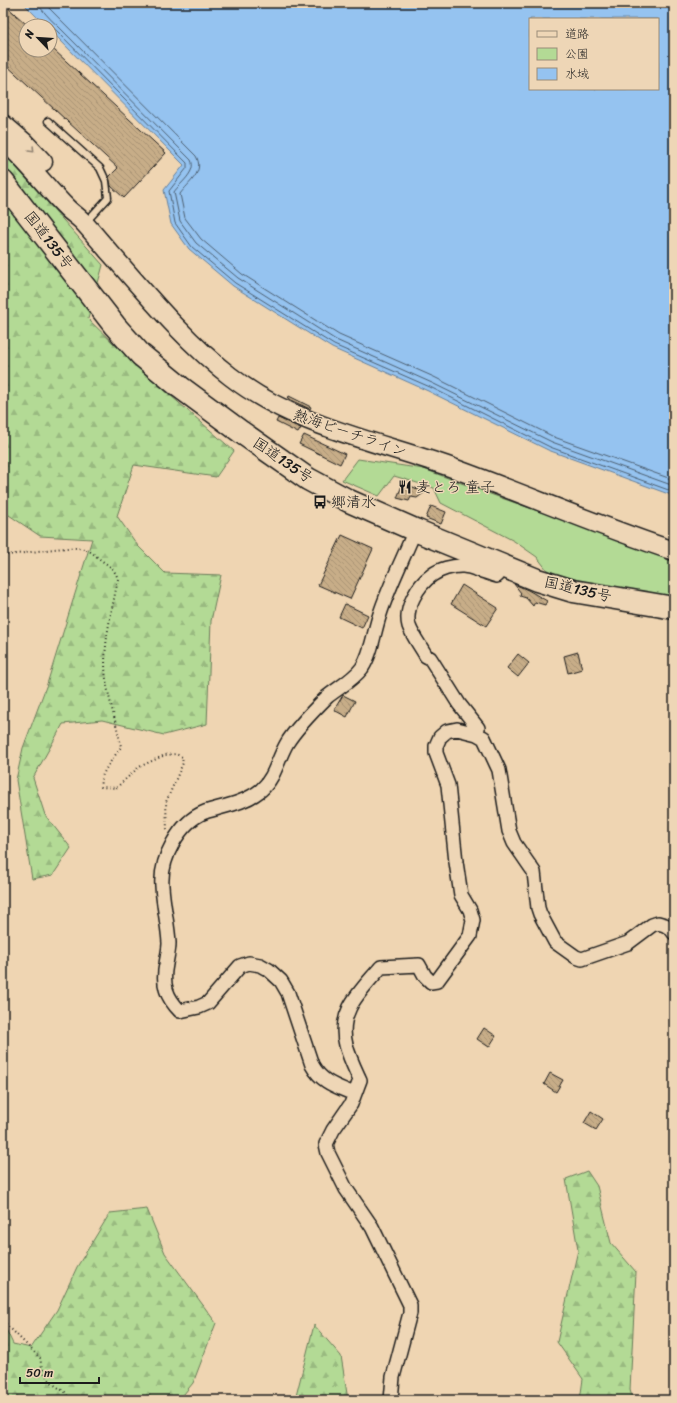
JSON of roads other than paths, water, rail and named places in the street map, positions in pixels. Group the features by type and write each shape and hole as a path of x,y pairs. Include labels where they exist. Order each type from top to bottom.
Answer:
{"highway":[{"name":"国道135号","path":"3,182 115,326 142,355 160,371 235,428 308,479 349,501 537,580 573,590 674,608"}],"street":[{"name":"熱海ビーチライン","path":"3,124 37,156 76,201 84,223"},
{"name":"熱海ビーチライン","path":"3,140 31,167 67,208 84,223 163,311 215,364 232,378 273,404 312,422 451,467 599,525 674,551"},
{"path":"354,1094 326,1081 317,1074 312,1065 288,993 270,970 260,965 250,963 240,966 208,1003 199,1007 180,1011 170,1001 165,986 165,967 169,944 161,885 164,868 172,843 184,827 195,817 247,800 261,790 270,780 287,742 295,731 327,697 362,668 367,657 380,613 415,530"},
{"path":"477,734 478,728 459,704 430,658 426,656 409,626 409,610 413,599 422,585 432,574 462,566 497,576 505,567"},
{"path":"391,1400 393,1377 410,1313 410,1305 372,1227 346,1189 328,1153 326,1144 333,1130 351,1104 360,1080 346,1046 344,1036 345,1018 353,1001 381,967 419,965 425,976 432,982 437,981 470,936 473,920 470,910 461,895 448,785 436,753 436,746 440,737 447,730 457,729 477,734 484,738 499,770 509,831 514,843 534,872 538,908 555,942 576,957 582,959 628,943 652,925 658,923 665,924 674,934"}],"lane":[{"path":"48,121 100,168 106,181 108,198 84,223"}],"water":[{"path":"23,3 674,3 674,496 548,450 428,391 332,348 233,286 189,249 171,224 164,190 184,165 58,38 58,18 38,18"}],"place":[{"name":"麦とろ 童子","path":"405,487"},
{"name":"郷清水","path":"320,502"}]}
